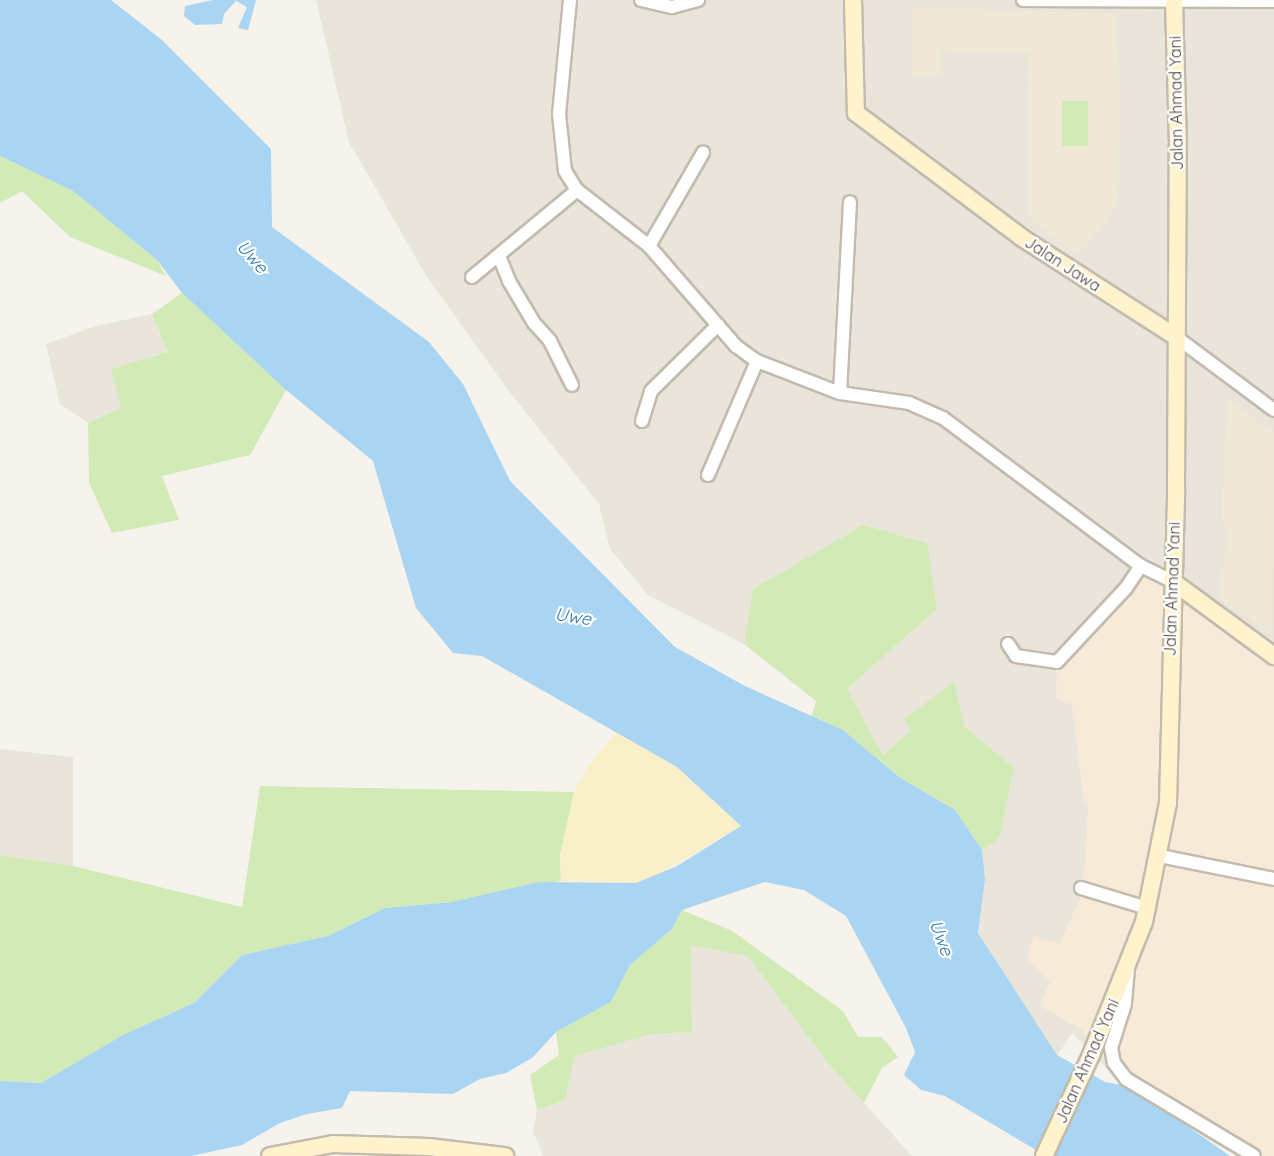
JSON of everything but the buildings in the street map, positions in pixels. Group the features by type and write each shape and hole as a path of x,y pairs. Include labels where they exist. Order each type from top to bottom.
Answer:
{"main road":[{"name":"Jalan Jawa","path":"853,0 856,113 1021,237 1176,337"},
{"name":"Jalan Ahmad Yani","path":"1044,1156 1091,1055 1128,967 1147,908 1160,856 1168,803 1178,145 1174,1"},
{"path":"1172,581 1273,654"},
{"path":"270,1156 333,1144 429,1147 505,1156"}],"street":[{"path":"570,0 559,114 565,171 577,190 649,246 718,325 757,361 840,393 909,403 943,418 1141,566 1172,581"},
{"path":"641,0 672,7 698,0"},
{"path":"1023,0 1274,1"},
{"path":"649,246 703,153"},
{"path":"472,277 577,190"},
{"path":"840,393 850,202"},
{"path":"499,256 509,281 534,323 550,341 572,385"},
{"path":"642,421 651,391 718,325"},
{"name":"Jalan Jawa","path":"1176,337 1274,410"},
{"path":"708,474 757,361"},
{"path":"1008,644 1016,656 1057,662 1126,588 1141,566"},
{"path":"1160,856 1274,879"},
{"path":"1081,888 1147,908"},
{"path":"1128,967 1125,1004 1112,1048 1114,1063 1126,1079 1254,1156"}],"shaded area":[{"path":"316,0 1274,0 1274,1156 1243,1156 1114,1076 1072,1033 1057,1056 978,933 985,879 982,850 999,837 1014,768 965,727 905,718 912,731 883,755 847,689 937,609 926,543 863,525 753,589 744,644 648,595 610,549 599,504 508,390 427,277 349,142"},
{"path":"911,7 1116,14 1121,110 1118,204 1079,255 1028,218 1029,53 941,51 941,76 911,76"},
{"path":"152,314 168,352 111,369 121,408 88,423 60,404 46,344 96,326"},
{"path":"1228,400 1274,432 1273,636 1217,597 1228,537 1222,523 1222,498"},
{"path":"1146,568 1274,657 1274,1156 1249,1156 1116,1073 1081,1029 1040,1006 1050,982 1027,959 1034,936 1059,944 1079,901 1086,855 1088,801 1084,802 1072,705 1056,699 1057,666"},
{"path":"0,749 73,757 73,866 0,855"},
{"path":"691,945 748,955 827,1062 912,1156 544,1156 533,1132 537,1110 565,1100 575,1056 652,1034 692,1032"}],"green space":[{"path":"1062,101 1088,101 1088,146 1062,146"},
{"path":"0,156 73,191 157,260 166,276 70,237 22,191 0,203"},
{"path":"182,293 286,390 250,455 162,476 179,520 112,533 89,483 88,423 121,408 111,369 168,352 152,314"},
{"path":"863,525 927,543 937,609 847,689 883,755 911,731 904,719 954,682 965,727 1014,768 999,838 982,850 955,810 899,777 843,730 812,716 816,701 744,644 753,589"},
{"path":"260,786 574,792 560,856 561,881 452,902 385,908 328,936 242,955 194,1003 123,1035 41,1083 0,1081 0,855 73,866 242,907"},
{"path":"682,910 732,931 843,1011 858,1037 882,1037 898,1057 882,1068 864,1103 827,1062 748,956 691,945 692,1032 652,1034 575,1056 565,1100 537,1110 530,1075 559,1055 556,1032 611,1002 630,965 672,929"}],"sand":[{"path":"617,732 677,767 741,826 650,879 636,883 561,881 560,856 574,792 589,765"}],"water":[{"name":"Uwe","path":"0,0 111,0 162,40 271,149 272,227 429,342 463,384 510,481 675,647 745,686 843,730 899,777 955,810 982,850 985,879 978,933 1057,1055 1105,1082 1121,1085 1153,1102 1230,1156 1046,1156 945,1096 921,1090 904,1075 915,1052 906,1028 846,916 804,890 765,882 682,910 672,929 630,965 611,1002 556,1032 532,1058 506,1073 480,1079 453,1094 350,1091 342,1108 307,1114 280,1123 242,1145 191,1156 0,1156 0,1081 41,1083 123,1035 194,1003 242,955 328,936 385,908 452,902 539,882 636,883 677,866 741,826 677,767 482,656 453,653 416,608 373,461 286,390 182,293 157,260 73,191 0,156"},
{"path":"213,0 256,0 248,30 238,28 247,7 236,1 224,14 222,24 195,25 184,16 185,6"}]}
